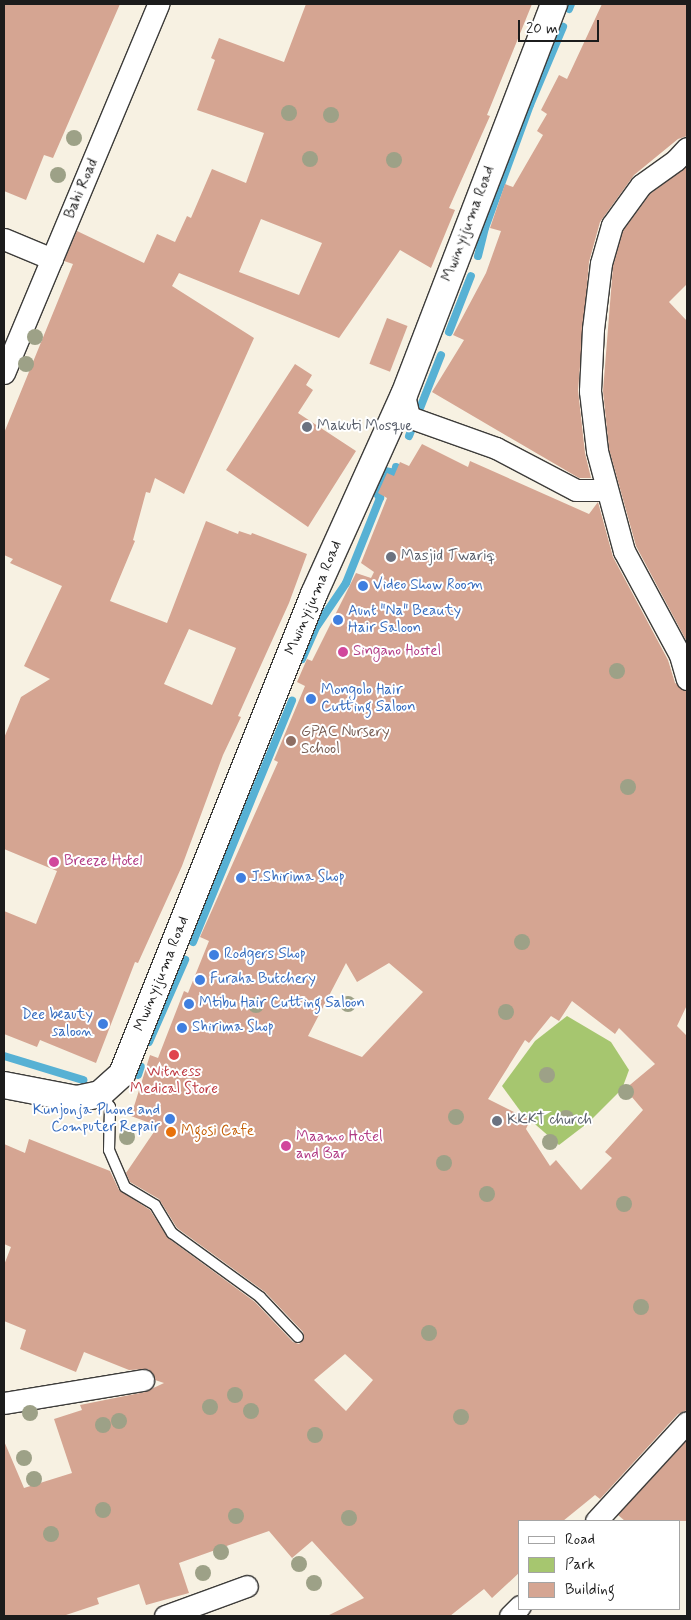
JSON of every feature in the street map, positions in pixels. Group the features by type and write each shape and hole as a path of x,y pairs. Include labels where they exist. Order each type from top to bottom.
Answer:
{"street":[{"name":"Bahi Road","path":"4,373 158,4"},
{"name":"Mwinyijuma Road","path":"100,1094 122,1074 314,594 404,395 554,4"},
{"path":"687,148 676,160 653,174 623,206 612,225 601,263 593,329 590,391 593,429 606,490 624,551 680,655 687,679"},
{"path":"4,239 52,259"},
{"path":"404,395 409,417 496,448 576,490 606,490"},
{"path":"4,1085 77,1099 100,1094"},
{"path":"4,1403 143,1380"},
{"path":"597,1520 687,1422"},
{"path":"165,1616 247,1586"}],"lane":[{"path":"100,1094 110,1106 109,1150 125,1187 155,1205 172,1233 260,1297 298,1337"}],"green space":[{"path":"567,1016 611,1042 629,1070 622,1089 589,1122 559,1145 521,1112 502,1086 535,1041"}],"building":[{"path":"4,4 120,4 53,158 44,155 26,200 4,191"},
{"path":"306,4 532,4 487,115 490,116 449,208 455,210 431,268 400,250 339,338 179,273 172,286 254,338 184,494 155,478 150,493 146,492 133,540 135,541 110,601 167,623 206,521 238,534 239,531 251,535 252,533 307,554 289,603 238,716 241,717 223,755 182,866 138,963 135,962 96,1063 40,1040 37,1047 4,1034 4,911 36,924 57,871 4,849 4,738 21,697 50,679 24,666 62,586 10,563 13,559 4,555 4,433 73,264 64,261 77,231 144,263 157,234 175,242 187,216 191,218 212,169 246,183 264,133 197,110 215,60 211,58 219,38 284,62","holes":["261,219 322,243 299,295 239,272","189,629 236,648 212,705 164,684"]},
{"path":"602,4 687,4 687,136 678,139 634,175 600,222 589,262 578,390 585,453 591,478 579,478 432,392 464,340 453,335 486,273 501,231 490,228 505,184 513,187 543,135 537,131 547,114 541,110 559,75 567,79"},
{"path":"687,166 687,284 669,302 687,321 687,642 636,546 609,449 603,391 613,266 623,231 650,194"},
{"path":"387,318 408,326 390,372 369,364"},
{"path":"295,364 312,375 306,385 313,390 298,413 356,451 308,527 226,470"},
{"path":"422,444 468,467 470,461 589,514 598,502 613,557 668,660 675,683 687,691 687,1005 677,1026 687,1036 687,1410 678,1414 600,1499 595,1495 564,1520 518,1520 518,1574 492,1598 484,1589 450,1616 327,1616 364,1598 312,1541 292,1558 269,1531 179,1563 189,1593 146,1605 139,1584 97,1598 99,1604 63,1616 4,1616 4,1441 24,1488 72,1473 54,1419 82,1410 80,1405 145,1392 164,1383 155,1380 148,1369 129,1370 84,1352 76,1372 20,1349 26,1330 4,1321 4,1265 11,1247 4,1244 4,1144 25,1153 29,1139 110,1171 119,1190 150,1210 168,1238 255,1302 293,1342 299,1344 304,1339 303,1332 265,1292 177,1228 159,1199 130,1182 126,1173 158,1126 131,1116 150,1055 158,1058 184,991 188,993 209,941 200,937 278,762 274,760 305,686 297,682 307,659 312,661 356,573 371,578 374,572 361,563 387,498 378,493 387,473 394,476 400,462 409,466","holes":["346,963 357,982 389,963 423,992 362,1057 308,1036","572,1001 615,1034 619,1028 655,1064 625,1089 643,1110 605,1152 612,1158 581,1190 556,1160 550,1166 526,1129 530,1120 488,1099 525,1040 529,1043 551,1016 559,1021","345,1354 373,1380 346,1411 314,1380"]},
{"path":"687,1440 687,1521 624,1520 618,1515"}],"waterway":[{"path":"569,9 571,4"},
{"path":"478,256 485,228 530,105 563,27"},
{"path":"449,332 471,276"},
{"path":"409,436 441,355"},
{"path":"302,659 317,626 346,583 380,498 375,491 385,471 395,473 396,467"},
{"path":"193,942 292,701"},
{"path":"149,1042 185,960"},
{"path":"4,1056 83,1080"},
{"path":"138,1075 141,1066"}],"place":[{"name":"Makuti Mosque","path":"307,427"},
{"name":"Masjid Twariq","path":"391,557"},
{"name":"Video Show Room","path":"363,586"},
{"name":"Aunt \"Na\" Beauty Hair Saloon","path":"338,620"},
{"name":"Singano Hostel","path":"343,652"},
{"name":"Mongolo Hair Cutting Saloon","path":"311,699"},
{"name":"GPAC Nursery School","path":"291,741"},
{"name":"Breeze Hotel","path":"54,862"},
{"name":"J.Shirima Shop","path":"241,878"},
{"name":"Rodgers Shop","path":"214,955"},
{"name":"Furaha Butchery","path":"200,980"},
{"name":"Mtibu Hair Cutting Saloon","path":"189,1004"},
{"name":"Dee beauty saloon","path":"103,1024"},
{"name":"Shirima Shop","path":"182,1028"},
{"name":"Witness Medical Store","path":"174,1055"},
{"name":"Kunjonja Phone and Computer Repair","path":"170,1119"},
{"name":"KKKT church","path":"497,1121"},
{"name":"Mgosi Cafe","path":"171,1132"},
{"name":"Maamo Hotel and Bar","path":"286,1146"}]}
